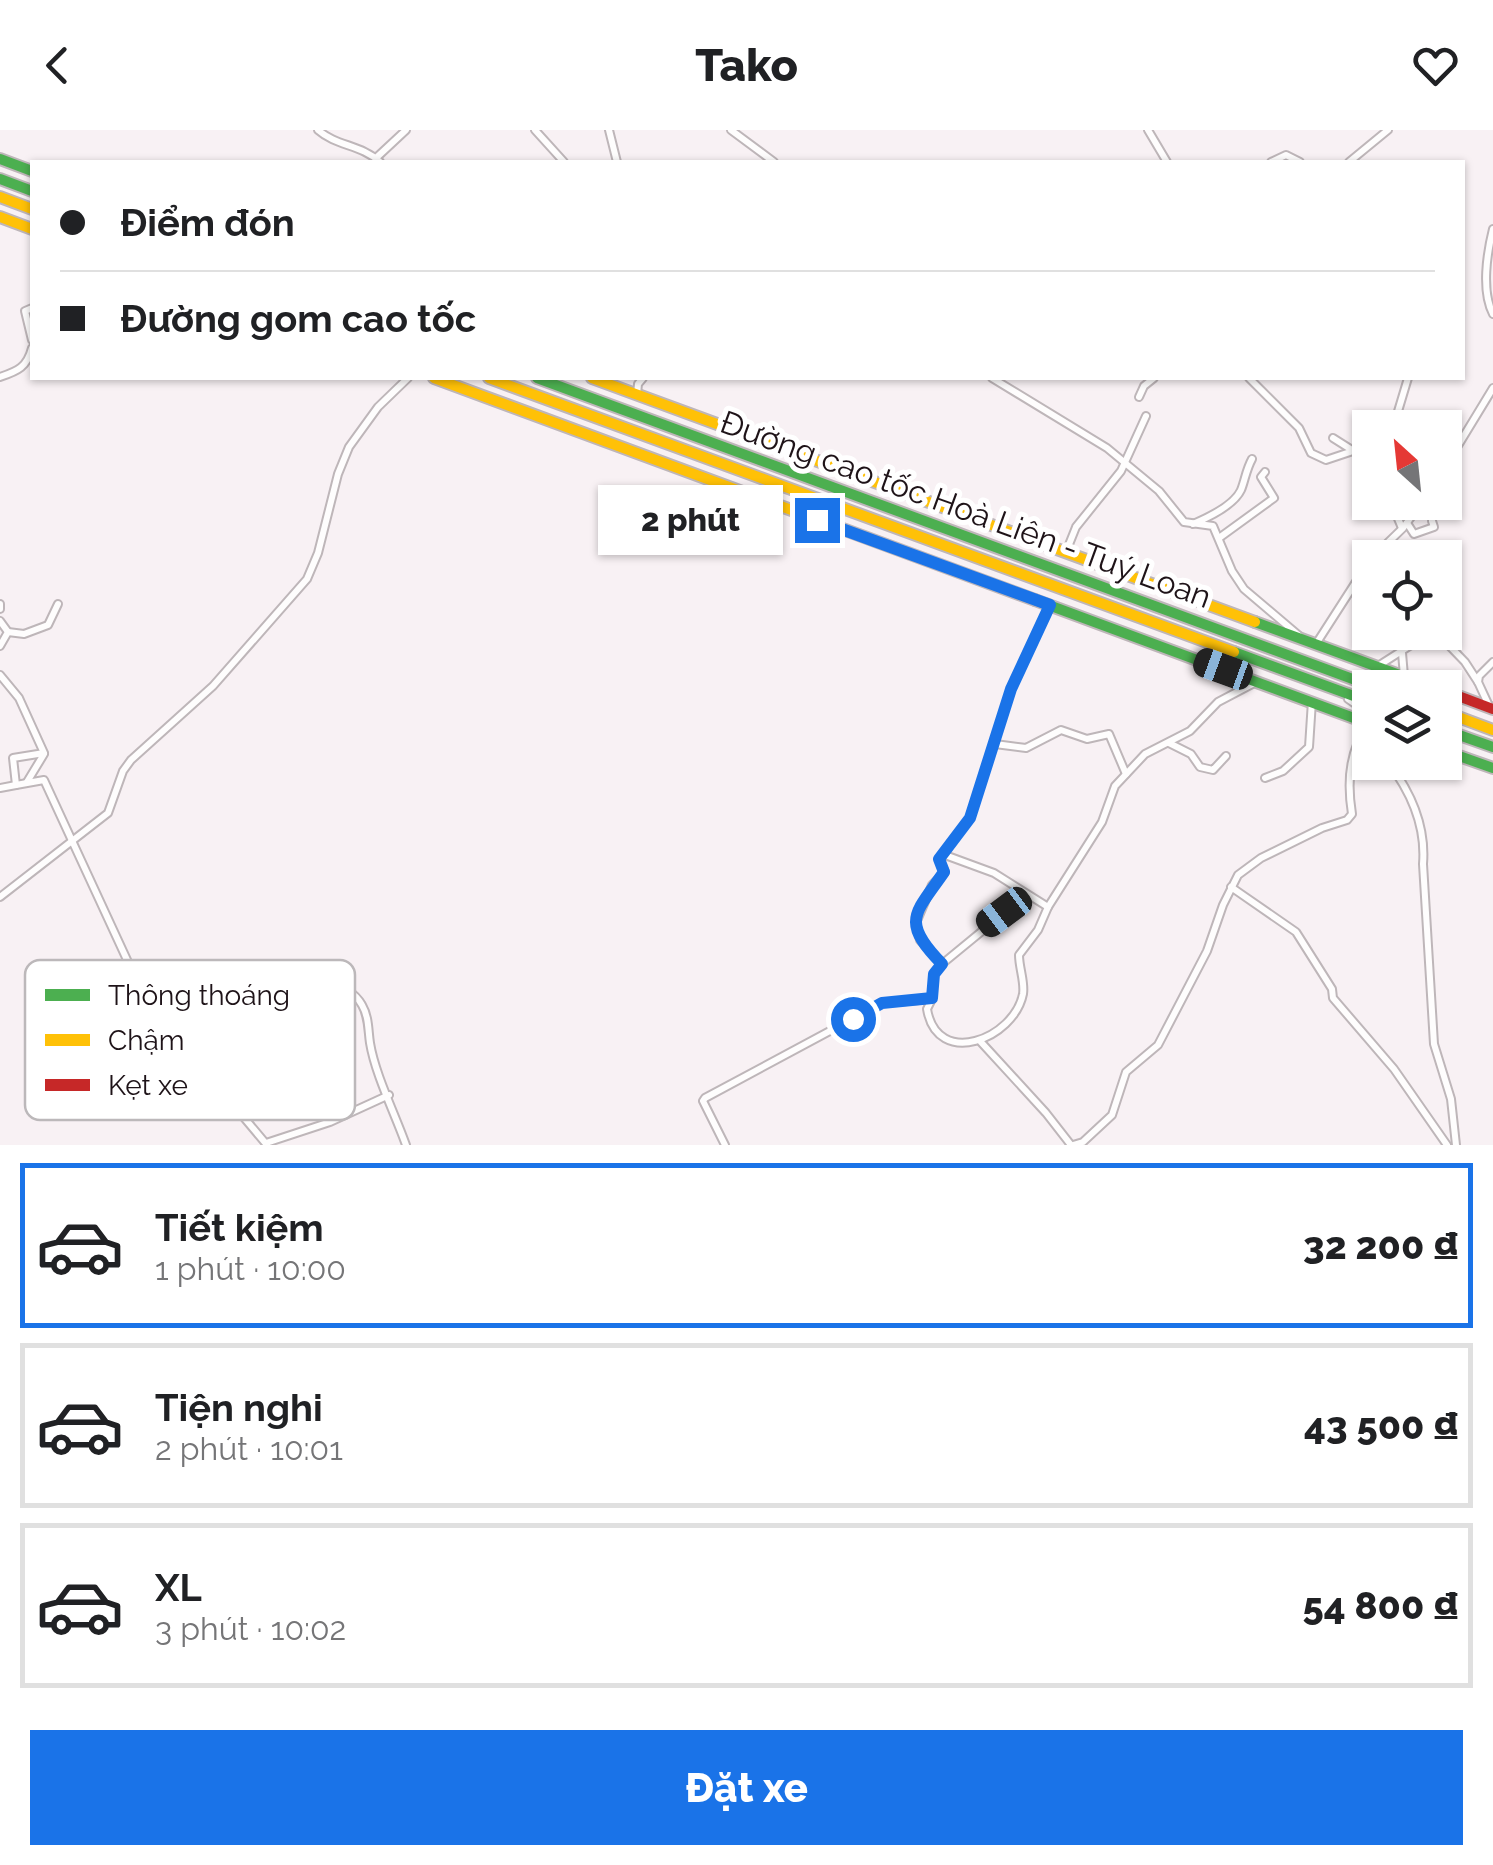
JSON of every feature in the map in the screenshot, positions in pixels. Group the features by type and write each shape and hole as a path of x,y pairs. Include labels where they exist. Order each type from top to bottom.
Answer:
{"main road":[{"path":"0,159 30,170"},
{"path":"0,180 30,191"},
{"path":"0,197 30,208"},
{"path":"0,217 30,228"},
{"path":"439,380 1352,718"},
{"name":"Đường cao tốc Hoà Liên - Tuý Loan","path":"495,380 1352,695"},
{"name":"Đường cao tốc Hoà Liên - Tuý Loan","path":"542,380 1352,679"},
{"path":"614,382 1388,670"},
{"path":"1462,697 1491,708"},
{"path":"1462,718 1493,730"},
{"path":"1462,736 1493,748"},
{"path":"1462,757 1493,768"}],"street":[{"path":"318,130 324,136 367,150 378,160 406,130"},
{"path":"535,130 562,160"},
{"path":"609,130 616,160"},
{"path":"731,130 771,160"},
{"path":"1148,130 1166,160"},
{"path":"1351,160 1388,130"},
{"path":"1493,228 1487,273 1493,314"},
{"path":"30,309 25,311 30,335"},
{"path":"0,376 19,371 30,348"},
{"path":"0,897 108,813 122,771 131,760 213,686 307,579 349,447 378,407 406,380"},
{"path":"638,394 642,380"},
{"path":"995,380 1085,433 1158,492 1184,522 1214,526 1232,572 1244,589 1304,640"},
{"path":"1139,398 1152,380"},
{"path":"1251,380 1300,428 1311,452 1326,460 1352,450"},
{"path":"1398,410 1407,380"},
{"path":"1462,438 1493,388"},
{"path":"1066,552 1076,528 1106,493 1124,463 1146,416"},
{"path":"1333,438 1352,449"},
{"path":"1192,524 1234,498 1252,460"},
{"path":"1219,538 1274,498 1261,478"},
{"path":"1402,520 1414,534 1434,527 1432,520"},
{"path":"1391,540 1409,520"},
{"path":"1316,644 1352,588"},
{"path":"0,622 8,632 24,634 48,625 58,604"},
{"path":"942,964 920,940 916,923 932,885 944,872 939,859 970,818 1011,689 1050,605"},
{"path":"0,646 8,632"},
{"path":"1377,666 1422,638 1438,634 1470,668 1491,708"},
{"path":"1402,653 1403,670"},
{"path":"1358,670 1363,661"},
{"path":"1478,682 1493,662"},
{"path":"0,675 18,698 44,753"},
{"path":"1026,896 934,974 928,1016 940,1032 960,1043 980,1041 1018,1009 1024,992 1019,955 1102,822 1115,786 1145,754 1190,731 1218,702 1258,681"},
{"path":"1347,698 1352,702"},
{"path":"1266,778 1283,771 1309,748 1312,701"},
{"path":"995,744 1026,748 1061,730 1087,739 1110,734 1126,774"},
{"path":"1168,742 1191,754 1200,767 1213,770 1226,756"},
{"path":"26,783 44,753"},
{"path":"16,784 13,758 44,753"},
{"path":"980,1041 1072,1145 1083,1142 1112,1114 1126,1072 1158,1045 1207,951 1231,887 1246,868 1322,828 1347,820 1352,814 1348,789 1352,763"},
{"path":"0,788 44,780 127,960"},
{"path":"1399,780 1424,839 1434,1044 1450,1099 1456,1145"},
{"path":"945,855 994,873 1048,907"},
{"path":"1231,887 1296,932 1332,989 1332,998 1394,1069 1447,1145"},
{"path":"355,998 367,1016 370,1044 406,1145"},
{"path":"725,1145 703,1101 705,1098 882,1003 932,998"},
{"path":"355,1111 389,1095"},
{"path":"245,1120 266,1144 334,1120"}],"traffic: fast":[{"path":"0,159 30,170"},
{"path":"0,179 30,190"},
{"path":"542,380 1352,679"},
{"path":"1035,600 1352,717"},
{"path":"1255,622 1386,670"},
{"path":"1234,652 1352,695"},
{"path":"1462,736 1493,747"},
{"path":"1462,757 1493,768"}],"traffic: slow":[{"path":"0,197 30,208"},
{"path":"0,217 30,228"},
{"path":"439,380 1035,600"},
{"path":"494,380 1234,652"},
{"path":"597,380 1255,622"},
{"path":"1462,718 1493,730"}],"traffic: jam":[{"path":"1462,697 1493,709"}],"route":[{"path":"817,520 1050,605 1011,689 970,818 939,859 944,872 921,905 917,934 942,964 934,974 932,998 882,1003 853,1019"}]}
